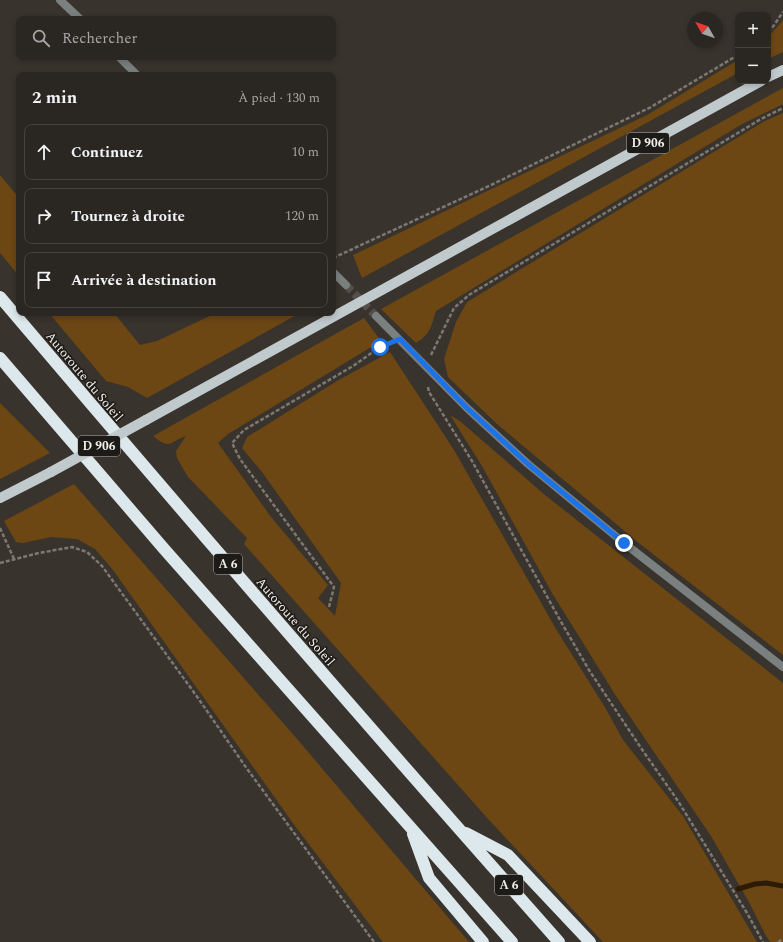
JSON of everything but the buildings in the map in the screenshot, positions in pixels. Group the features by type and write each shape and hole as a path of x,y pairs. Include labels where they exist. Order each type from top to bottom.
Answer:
{"highway":[{"name":"Autoroute du Soleil","path":"0,297 16,316"},
{"name":"Autoroute du Soleil","path":"16,316 192,523 559,942"},
{"name":"A 6","path":"0,358 165,550 512,942"},
{"path":"458,828 508,855 590,942"},
{"path":"412,829 429,878 483,942"}],"main road":[{"path":"771,76 783,70"},
{"name":"D 906","path":"336,315 756,84"},
{"name":"D 906","path":"0,498 51,472 335,316"}],"street":[{"path":"60,0 77,16"},
{"path":"122,60 134,72"},
{"path":"336,275 346,285"},
{"path":"376,316 467,408 528,464 624,543 783,667"}],"path":[{"path":"771,29 783,12"},
{"path":"336,257 498,182 651,107 735,57"},
{"path":"763,942 678,801 589,670 472,461 428,392 425,366 454,308 469,295 761,119 783,108"},
{"path":"329,607 334,586 240,459 232,443 244,430 353,366 380,347 400,339"},
{"path":"0,528 14,559"},
{"path":"0,563 72,546 87,552 102,566 198,698 245,766 374,942"},
{"path":"778,942 783,939"}],"shaded area":[{"path":"783,20 783,52 771,58 771,48 771,34"},
{"path":"735,62 735,75 362,278 353,255 647,115"},
{"path":"783,88 783,104 742,124 436,311 428,333 416,343 381,309"},
{"path":"783,113 783,655 640,544 497,424 448,377 444,359 456,322 467,302 765,121"},
{"path":"0,175 16,194 16,272 0,253"},
{"path":"52,316 116,316 140,345 157,341 210,316 295,316 147,398 128,387 106,381"},
{"path":"364,318 381,341 228,434 218,443 271,517 328,585 318,598 335,616 341,583 262,472 242,448 247,437 337,381 390,352 454,450 556,629 606,709 623,740 683,816 757,942 603,942 489,820 244,544 247,538 188,477 177,458 176,451 186,436 167,444 159,441 153,436"},
{"path":"0,403 50,453 0,479"},
{"path":"450,415 461,422 545,495 783,683 783,942 770,942 711,836 616,696 552,593 482,466"},
{"path":"74,484 298,740 469,942 383,942 295,826 113,570 95,549 77,539 51,537 23,543 16,542 4,521"}],"waterway":[{"path":"738,889 755,884 766,883 783,886"}],"tunnel":[{"path":"346,285 376,316"}],"route":[{"path":"380,347 400,339 467,408 528,464 624,543"}]}
